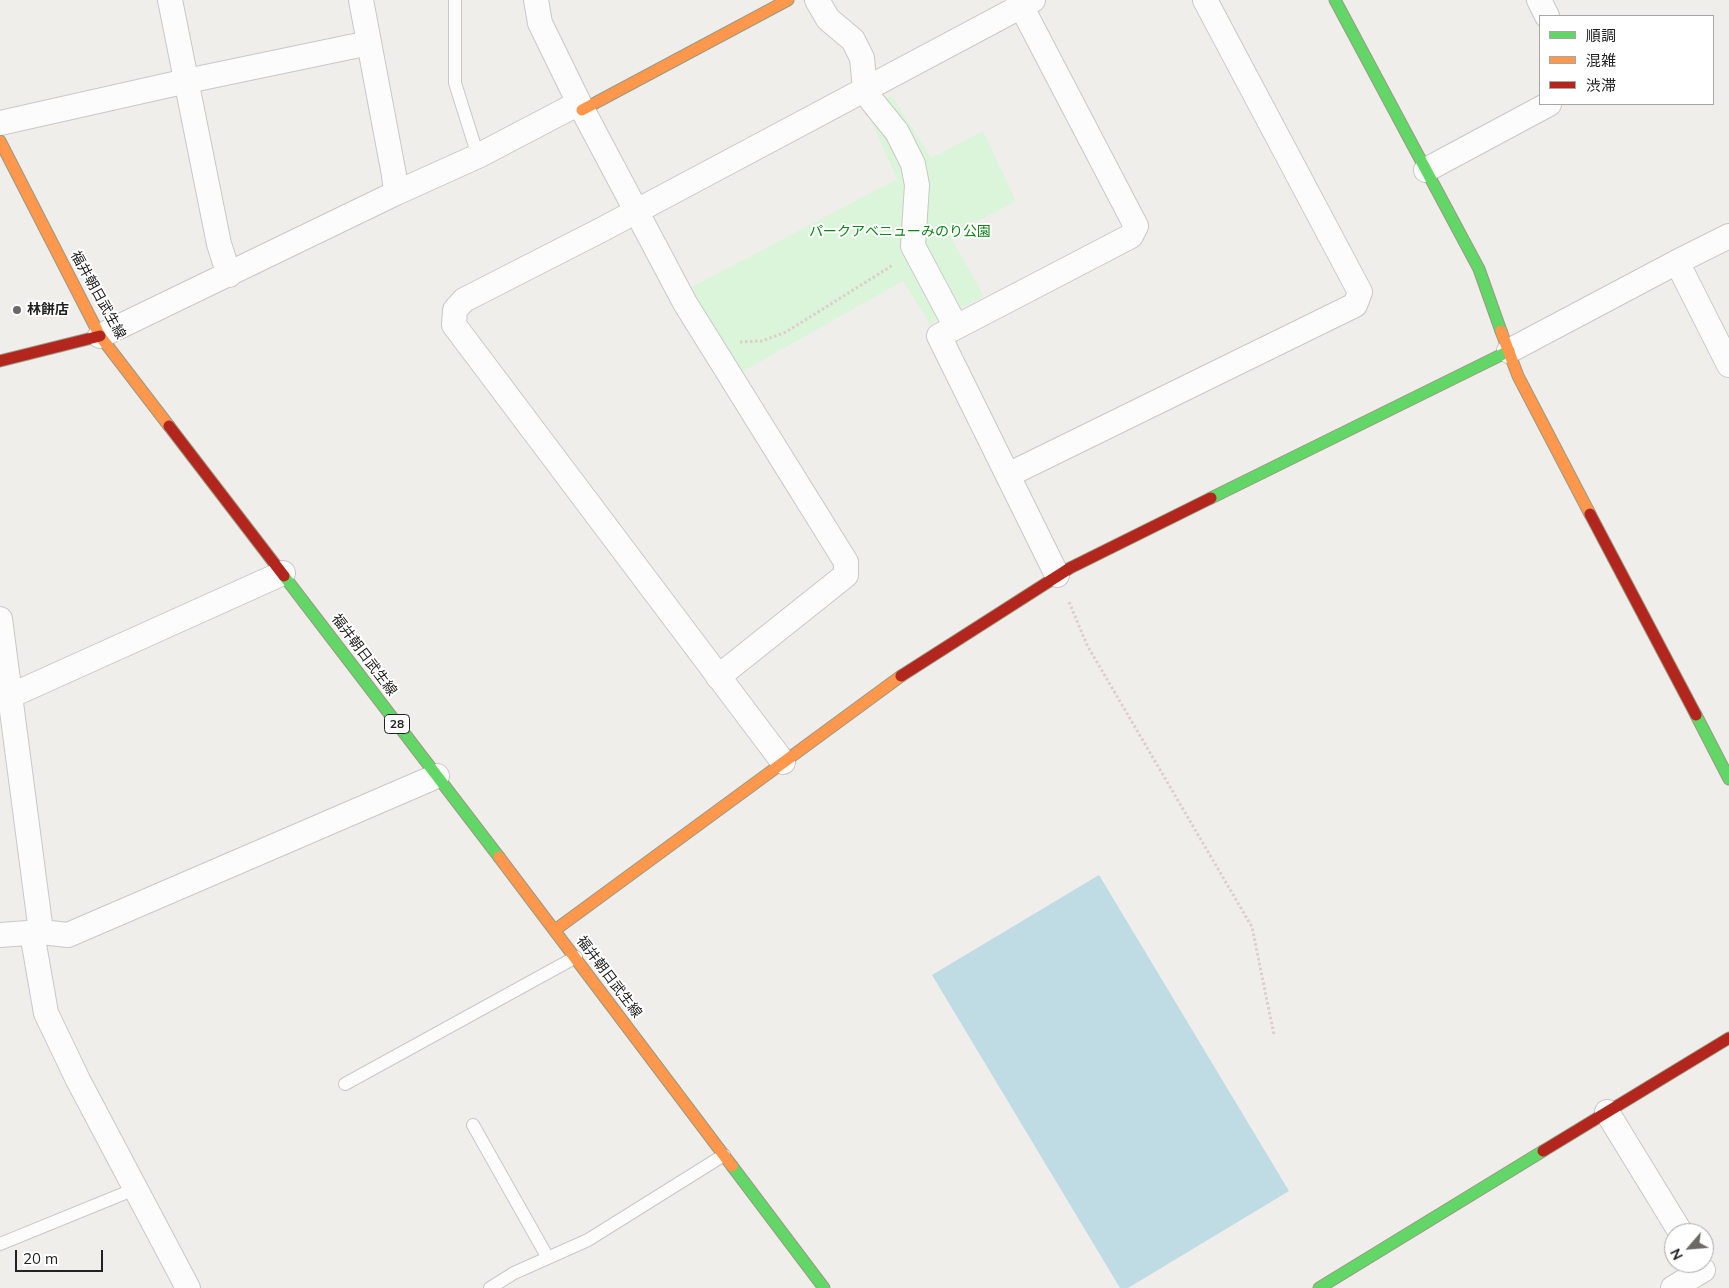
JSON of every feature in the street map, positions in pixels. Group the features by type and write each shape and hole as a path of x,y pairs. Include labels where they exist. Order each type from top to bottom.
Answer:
{"street":[{"path":"170,0 219,244 229,275"},
{"path":"361,0 396,194"},
{"path":"536,0 540,23 581,107 685,303 846,562 846,575 718,677"},
{"path":"0,361 100,336 581,107 788,0"},
{"path":"817,0 828,19 853,40 862,58 865,89 872,101 897,132 913,164 917,185 913,246 956,328"},
{"path":"1008,475 1355,305 1360,292 1205,0"},
{"path":"1335,0 1479,269 1518,376 1729,779"},
{"path":"1539,0 1546,15"},
{"path":"783,762 454,325 455,310 464,300 636,211 1024,2 1136,226 1131,236 939,336 1057,575"},
{"path":"0,123 369,43"},
{"path":"1426,170 1548,105"},
{"name":"福井朝日武生線","path":"0,141 100,336 576,957 824,1288"},
{"path":"555,930 894,680 1057,575 1508,352 1729,236"},
{"path":"1677,262 1729,366"},
{"path":"10,696 283,573"},
{"path":"0,619 46,1013 78,1080 188,1288"},
{"path":"0,935 36,932 68,935 437,776"},
{"path":"1325,1286 1729,1038"},
{"path":"1607,1112 1675,1223"},
{"path":"1673,1288 1706,1274"}],"lane":[{"path":"455,0 455,83 478,156"},
{"path":"345,1084 576,957"},
{"path":"473,1125 548,1258"},
{"path":"490,1288 514,1273 588,1240 724,1155"},
{"path":"0,1244 135,1189"}],"path":[{"path":"715,352 730,342 762,340 786,332 875,278 893,265 913,246"},
{"path":"1057,575 1087,645 1252,928 1274,1035"}],"green space":[{"name":"パークアベニューみのり公園","path":"892,96 931,158 983,131 1016,201 950,236 984,296 930,324 903,281 742,372 690,288 897,179 864,105"}],"water":[{"path":"1099,875 1289,1191 1128,1288 1120,1288 932,975"}],"traffic: fast":[{"path":"1335,0 1479,269 1501,331"},
{"path":"1211,498 1509,351"},
{"path":"284,576 499,857"},
{"path":"1696,715 1729,779"},
{"path":"1319,1288 1543,1151"},
{"path":"732,1166 824,1288"}],"traffic: slow":[{"path":"582,110 788,0"},
{"path":"0,141 100,336 169,426"},
{"path":"1501,331 1518,376 1590,514"},
{"path":"555,930 901,676"},
{"path":"499,857 732,1166"}],"traffic: jam":[{"path":"0,361 100,336"},
{"path":"169,426 284,576"},
{"path":"901,676 1070,568 1211,498"},
{"path":"1590,514 1696,715"},
{"path":"1543,1151 1729,1038"}],"place":[{"name":"林餅店","path":"17,310"}]}
